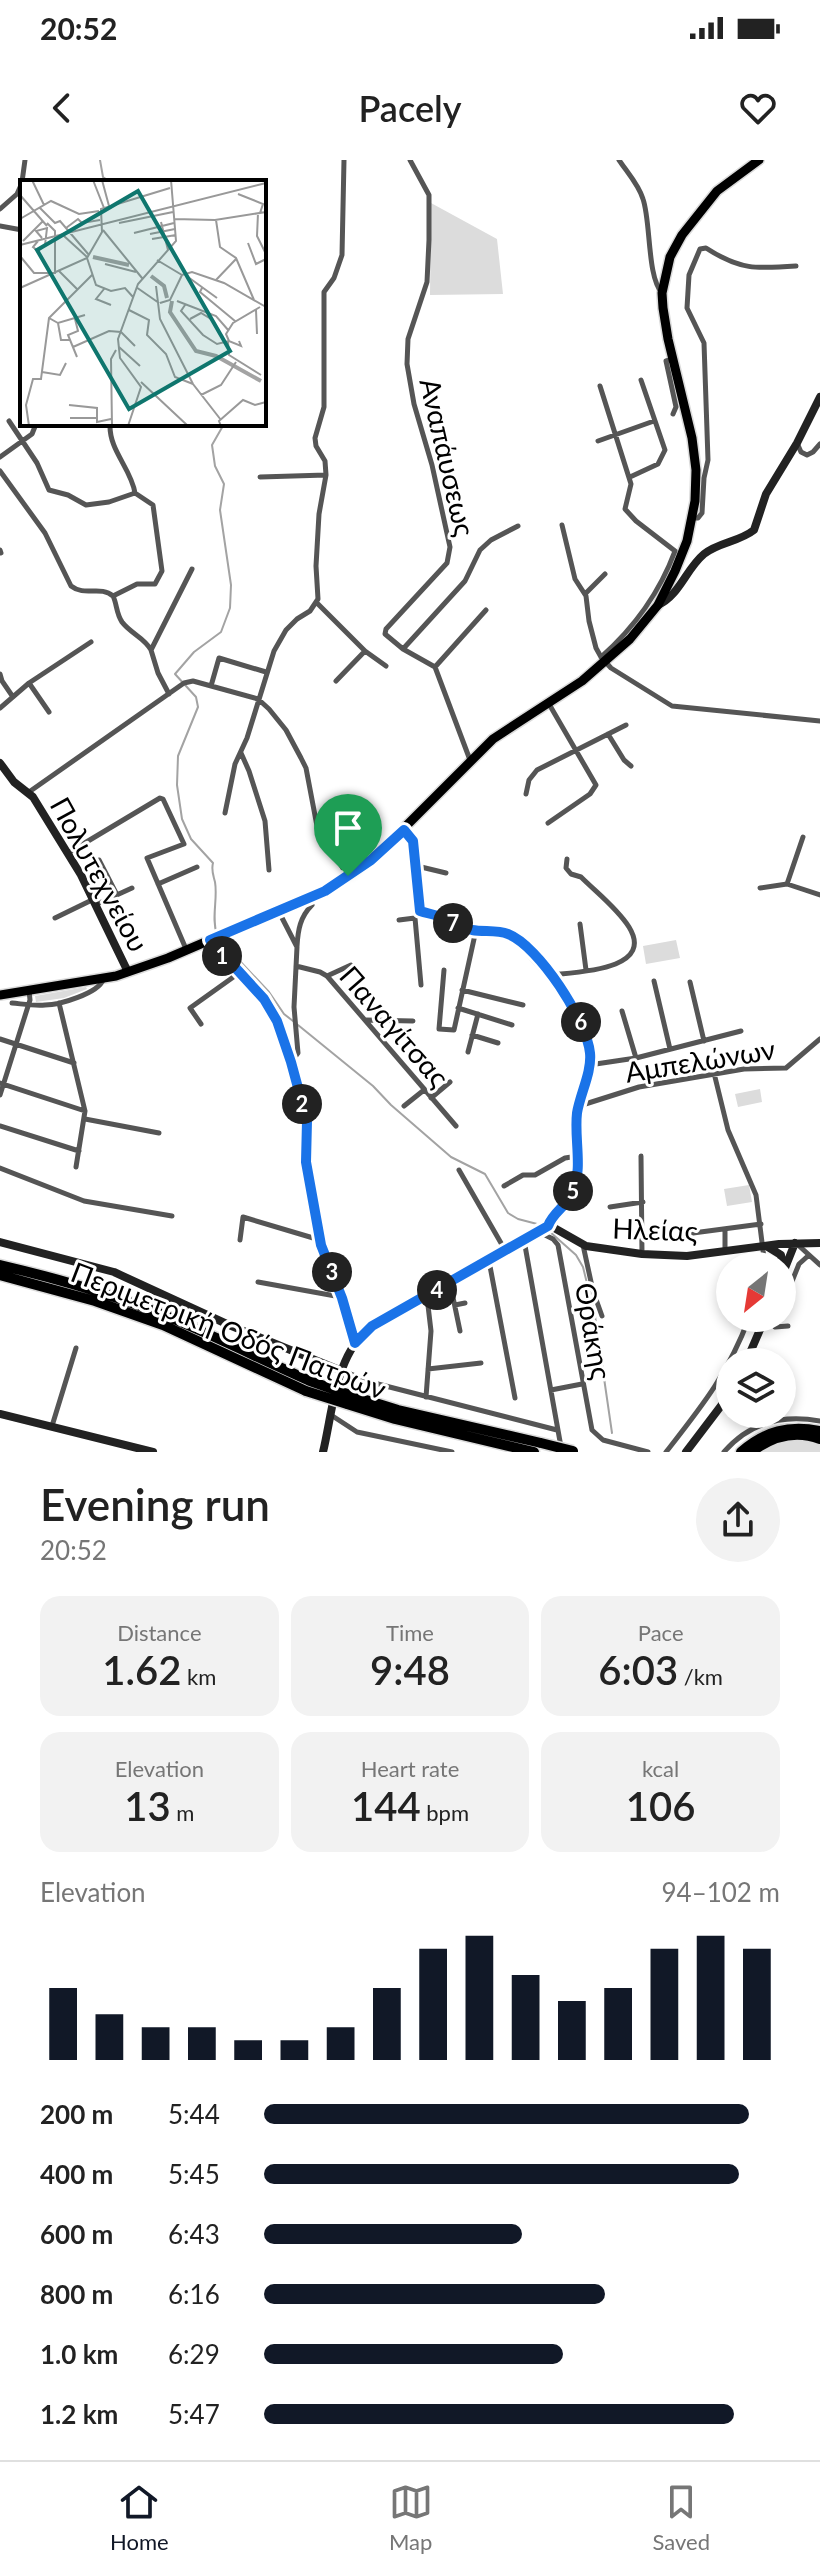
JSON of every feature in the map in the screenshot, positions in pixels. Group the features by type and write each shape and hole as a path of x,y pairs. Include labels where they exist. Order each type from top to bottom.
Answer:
{"highway":[{"name":"Περιμετρική Οδός Πατρών","path":"0,1265 65,1280 176,1320 308,1386"},
{"name":"Περιμετρική Οδός Πατρών","path":"0,1275 61,1290 152,1321 395,1419 538,1448 574,1452"},
{"path":"741,1452 761,1437 780,1430 799,1427 820,1431"},
{"path":"751,1452 768,1441 790,1435 820,1439"}],"main road":[{"path":"0,995 103,979 128,972 325,891 404,830 493,739 549,704 630,639 658,605 681,559 693,518 695,455 665,324 662,293 670,257 698,212 717,191 759,160"},
{"path":"658,605 671,597 709,550 754,530 766,494 820,397"},
{"name":"Πολυτεχνείου","path":"0,763 16,785 29,792 96,901 128,972"},
{"path":"323,1452 342,1371 355,1343 372,1326 545,1229 573,1193 578,1156 578,1106 591,1056 581,1021 564,992 513,936 417,915 417,866 413,841 404,830"},
{"name":"Ηλείας","path":"545,1229 598,1249 642,1254 687,1256 763,1246 820,1243"},
{"path":"0,1242 114,1272 229,1325 342,1371"},
{"path":"792,1252 795,1243"},
{"path":"763,1246 778,1252"},
{"path":"686,1452 716,1412"},
{"path":"0,1414 153,1452"}],"street":[{"path":"22,180 25,160"},
{"path":"344,160 342,255 334,278 324,292 324,407 315,438 325,461 326,475 319,514 317,603 365,651 386,666"},
{"name":"Αναπάυσεως","path":"403,649 387,638 386,629 447,563 450,547 407,364 408,339 427,282 429,240 429,195 410,160"},
{"path":"619,160 643,196 654,280 662,293"},
{"path":"0,209 17,194 20,187"},
{"path":"0,226 20,230"},
{"path":"693,518 698,518 702,513 704,472 708,460 704,343 687,308 689,275 700,249 706,248 725,260 755,269 796,266"},
{"path":"673,359 666,361 676,407 673,414"},
{"path":"630,477 658,464 665,450 641,380"},
{"path":"600,386 630,477 631,489 625,509 675,551 665,576 643,613 603,660"},
{"path":"9,421 52,491 86,505 109,502 135,493"},
{"path":"598,441 654,421"},
{"path":"0,457 33,433 35,426"},
{"path":"110,426 111,441 132,476 135,493 153,505 162,571 155,584 137,584 113,596"},
{"path":"797,443 801,452 807,455 820,444"},
{"path":"0,471 45,533 71,586 82,591 102,589 113,596 119,618 136,637 149,644 158,673 169,694"},
{"path":"260,477 326,475"},
{"path":"562,525 575,579 585,594 591,630 603,660 672,706 820,721"},
{"path":"471,761 435,667 403,649 465,581 480,550 491,540 518,526"},
{"path":"151,650 192,569"},
{"path":"585,594 605,574"},
{"path":"225,813 234,766 274,651 286,630 317,603"},
{"path":"435,667 486,610"},
{"path":"0,708 29,683 91,642"},
{"path":"336,681 365,651"},
{"path":"211,686 219,658 266,672"},
{"path":"0,674 13,697"},
{"path":"29,792 181,685 193,681 258,699 265,704 306,768 317,826 348,876"},
{"path":"29,683 49,712"},
{"path":"548,823 595,788 595,782 549,704"},
{"path":"526,794 529,780 537,770 626,725"},
{"path":"608,734 631,766"},
{"path":"241,753 265,821 269,870"},
{"path":"67,854 160,798 165,802 184,844 147,858 186,950"},
{"path":"787,884 803,837"},
{"path":"550,975 613,966 626,959 631,952 633,938 624,921 581,877 571,874 566,868 567,859"},
{"path":"99,860 117,895"},
{"path":"417,866 446,873"},
{"path":"158,884 197,867"},
{"path":"760,888 787,884 820,895"},
{"path":"55,918 132,888"},
{"path":"291,1062 298,1053 295,1022 298,928 312,905"},
{"path":"279,912 297,947"},
{"path":"399,920 417,915 421,985"},
{"path":"580,924 586,971"},
{"path":"444,970 439,1029 454,1030 476,930"},
{"path":"215,938 239,973 272,1010 291,1062 307,1121 306,1162 320,1240 355,1343"},
{"path":"327,976 351,965"},
{"name":"Παναγίτσας","path":"296,966 327,976 456,1126"},
{"path":"201,1024 190,1008 239,973"},
{"path":"12,1003 59,1003 99,987 103,979"},
{"path":"654,981 670,1049"},
{"path":"690,982 704,1041"},
{"path":"0,1095 28,1005 29,990"},
{"path":"462,990 523,1005"},
{"path":"59,1003 85,1111 76,1167"},
{"path":"458,1008 512,1025"},
{"path":"622,1011 636,1058"},
{"path":"468,1052 478,1014"},
{"path":"365,1020 413,1021"},
{"path":"589,1065 636,1058 741,1031"},
{"path":"472,1035 498,1043"},
{"path":"0,1039 75,1063"},
{"name":"Αμπελώνων","path":"578,1106 639,1087 714,1073 786,1068 820,1039"},
{"path":"714,1073 728,1130 756,1195 764,1252"},
{"path":"431,1098 450,1082"},
{"path":"2,1083 85,1111"},
{"path":"404,1106 424,1090"},
{"path":"85,1119 159,1133"},
{"path":"0,1126 79,1151"},
{"path":"504,1186 523,1175 535,1175 565,1158 578,1156"},
{"path":"641,1156 642,1254"},
{"path":"0,1168 84,1201 172,1216"},
{"path":"459,1170 506,1251"},
{"path":"610,1207 643,1202"},
{"path":"240,1240 243,1217 320,1240"},
{"path":"693,1233 761,1224"},
{"name":"Θράκης","path":"545,1229 558,1245 592,1430 605,1441 648,1452"},
{"path":"725,1229 725,1250"},
{"path":"524,1240 562,1452"},
{"path":"795,1243 820,1265"},
{"path":"583,1245 602,1316"},
{"path":"796,1271 809,1255"},
{"path":"489,1261 515,1398"},
{"path":"258,1282 342,1298"},
{"path":"450,1283 460,1331"},
{"path":"426,1296 431,1331 426,1397"},
{"path":"455,1305 465,1303"},
{"path":"666,1452 716,1388 744,1332"},
{"path":"52,1427 76,1348"},
{"path":"428,1369 481,1363"},
{"path":"342,1371 362,1380 557,1430"},
{"path":"551,1390 582,1384"},
{"path":"330,1414 357,1432 452,1452"},
{"path":"724,1452 736,1439 765,1423 800,1418 820,1421"}],"shaded area":[{"path":"431,203 497,239 503,294 430,295"},
{"path":"676,940 680,958 646,964 643,946"},
{"path":"86,987 64,998 36,1002 35,996"},
{"path":"760,1089 762,1102 738,1107 735,1094"},
{"path":"749,1185 752,1202 727,1206 724,1189"},
{"path":"794,1438 807,1438 820,1444 820,1452 757,1452 768,1446"}],"waterway":[{"path":"100,160 103,177 107,180"},
{"path":"217,935 213,863 191,839 182,819 177,785 178,756 198,707 196,697 175,674 194,652 221,632 230,608 231,585 220,510 224,484 215,466 212,445 223,426"},
{"path":"220,940 293,1021"},
{"path":"298,1025 373,1086 451,1157 485,1174 508,1213 541,1225"},
{"path":"549,1231 576,1255 583,1267 595,1316 612,1433"}],"route":[{"path":"404,830 413,841 420,911 471,930 506,933 519,941 564,992 584,1029 591,1056 578,1109 578,1168 574,1187 568,1201 548,1226 372,1326 355,1343 342,1298 321,1245 306,1162 307,1121 277,1021 264,999 210,940 312,897 348,876 404,830"}]}
